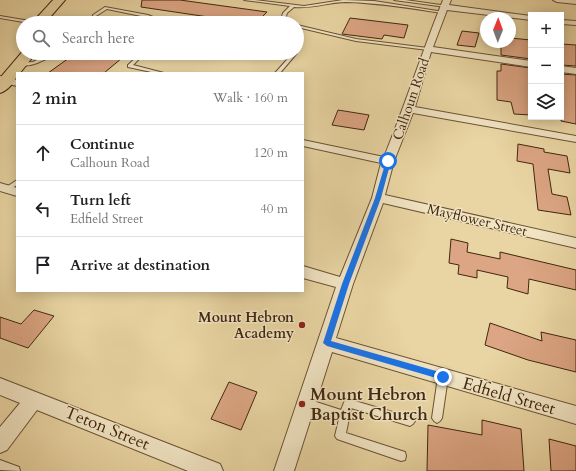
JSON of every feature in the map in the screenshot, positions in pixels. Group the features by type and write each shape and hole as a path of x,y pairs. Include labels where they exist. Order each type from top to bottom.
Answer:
{"main road":[{"path":"46,16 64,3"},
{"path":"58,16 64,3"},
{"path":"5,80 16,56"},
{"path":"5,80 23,60"}],"street":[{"path":"557,0 576,2"},
{"path":"445,6 528,18"},
{"name":"Calhoun Road","path":"284,471 345,284 378,198 388,161 409,109 428,49 445,6"},
{"path":"564,22 576,24"},
{"path":"428,49 528,64"},
{"path":"564,69 576,71"},
{"path":"409,109 576,139"},
{"path":"304,143 388,161"},
{"name":"Mayflower Street","path":"378,198 576,243"},
{"path":"304,272 345,284"},
{"name":"Edfield Street","path":"327,343 576,415"},
{"name":"Teton Street","path":"0,386 213,471"},
{"path":"0,443 34,400"}],"lane":[{"path":"246,0 304,7 344,1 445,6"},
{"path":"396,0 445,6"},
{"path":"284,16 285,13 293,6"},
{"path":"94,16 106,8 147,16"},
{"path":"0,17 16,20"},
{"path":"304,28 356,40 428,49"},
{"path":"26,60 34,63 40,60"},
{"path":"136,60 130,66 157,72"},
{"path":"278,72 288,60"},
{"path":"437,418 443,377"},
{"path":"307,403 344,416"},
{"path":"401,456 340,436 344,416 348,403 410,421"},
{"path":"0,465 15,471"}],"building":[{"path":"142,0 180,0 267,12 263,16 202,16 141,7"},
{"path":"350,18 408,25 404,38 384,35 382,39 342,34"},
{"path":"462,31 479,33 475,47 457,45"},
{"path":"516,39 528,40 528,59 501,55 501,48 516,48"},
{"path":"564,44 576,45 576,66 564,65"},
{"path":"66,60 120,60 105,72 49,72"},
{"path":"501,64 528,68 528,115 514,114 511,102 497,100 497,71 501,71"},
{"path":"564,74 576,75 576,124 561,121 564,120"},
{"path":"338,110 369,115 364,130 332,125"},
{"path":"518,144 544,149 544,152 567,156 570,173 548,169 552,194 567,197 571,215 538,210 533,164 517,161"},
{"path":"451,239 468,243 467,252 500,259 500,252 576,270 576,290 529,279 528,294 507,288 508,277 477,270 477,278 458,274 459,265 449,263"},
{"path":"34,310 54,316 28,348 0,338 0,317 21,324"},
{"path":"490,323 542,341 541,332 576,340 576,372 528,360 485,345"},
{"path":"229,382 257,392 241,430 211,419"},
{"path":"482,420 521,429 524,471 427,471 428,425 482,435"},
{"path":"549,439 576,446 576,471 551,471"}],"place":[{"name":"Mount Hebron Academy","path":"302,325"},
{"name":"Mount Hebron Baptist Church","path":"302,404"}],"route":[{"path":"388,161 378,198 345,284 327,343 443,377"}]}
